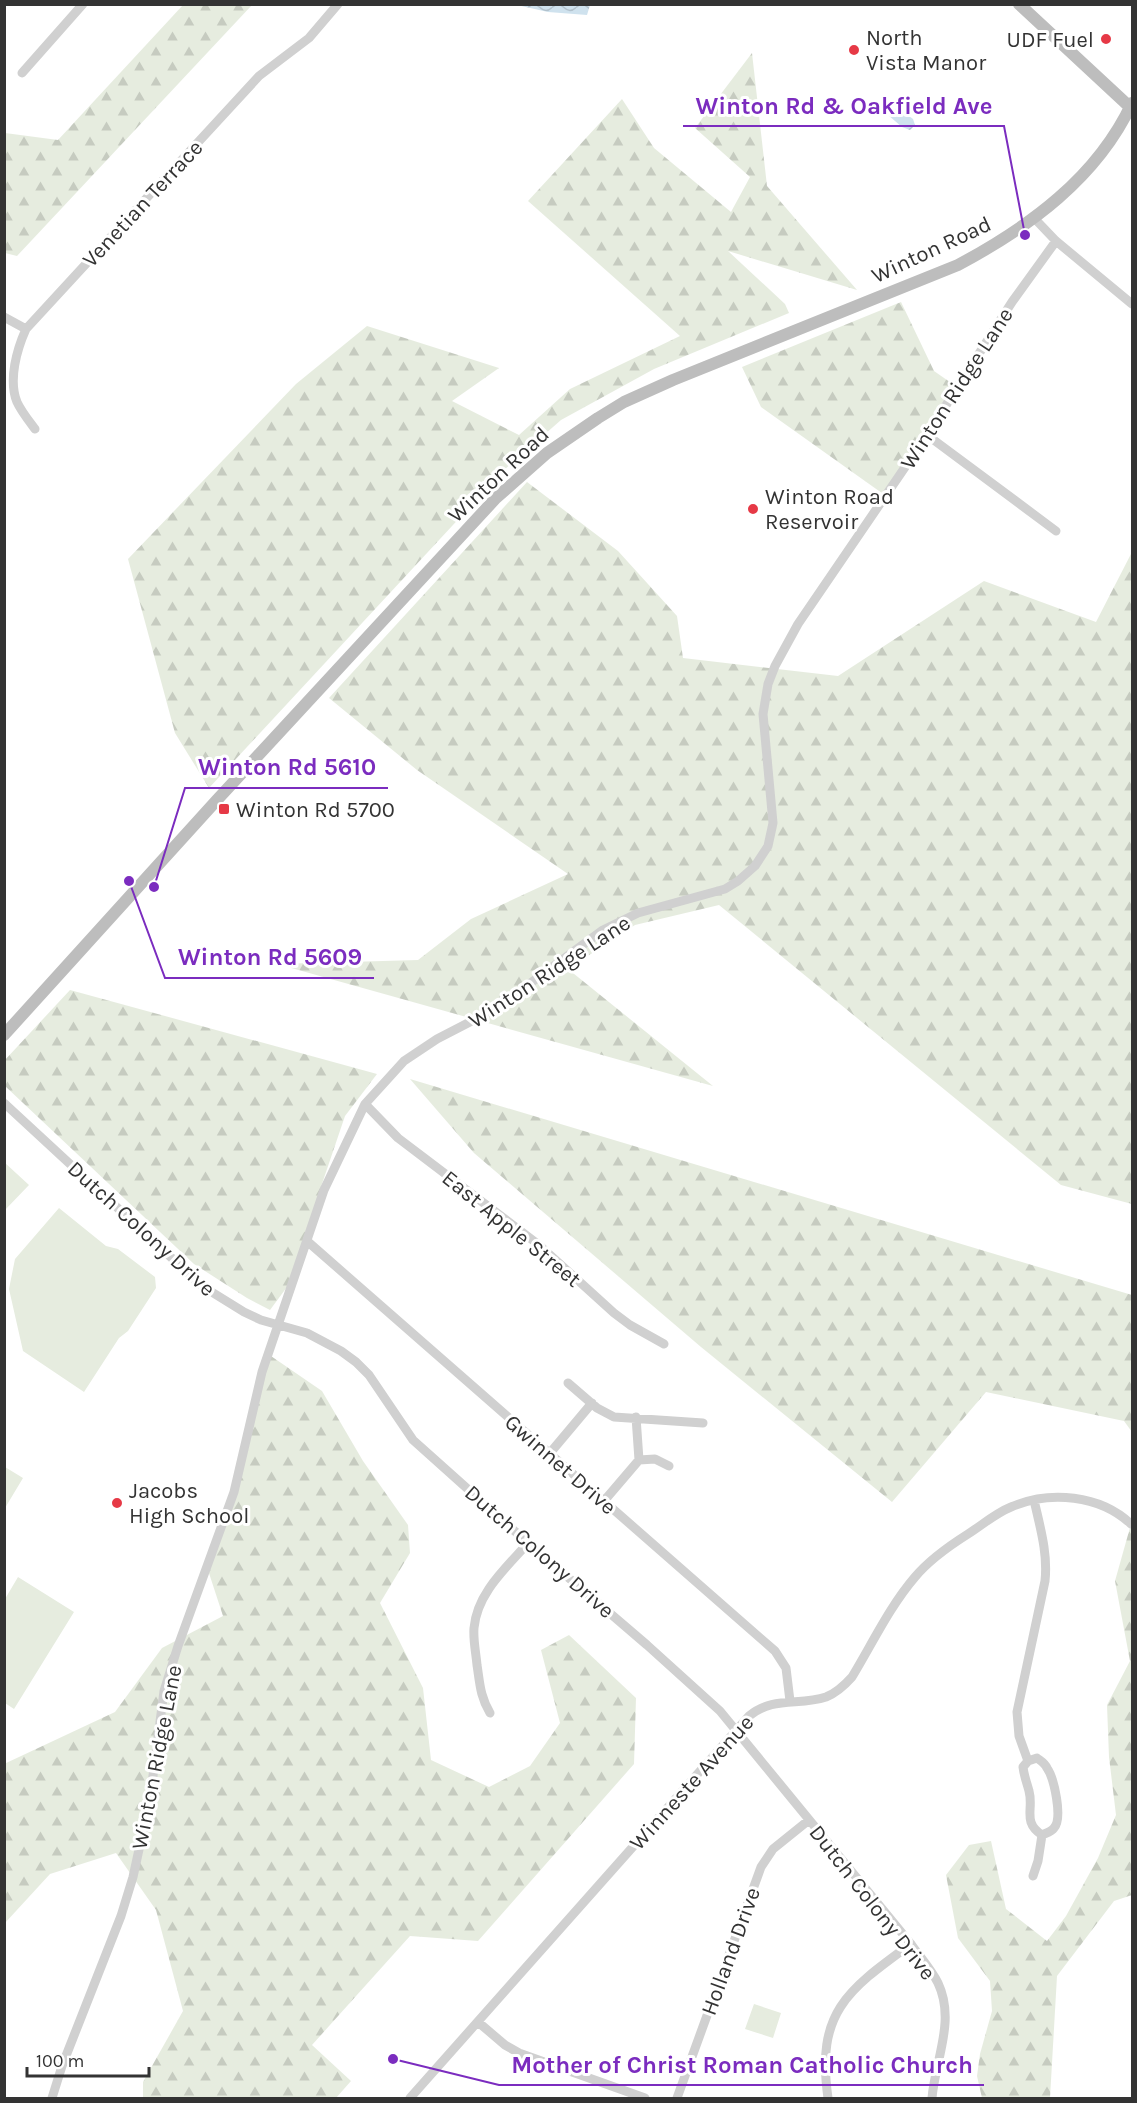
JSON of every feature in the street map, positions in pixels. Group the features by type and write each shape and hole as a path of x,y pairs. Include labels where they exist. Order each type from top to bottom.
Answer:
{"main road":[{"path":"1019,4 1132,106"},
{"name":"Winton Road","path":"4,1035 216,801 473,523 521,475 598,418 655,387 958,265 987,249 1035,219 1092,165 1132,106"}],"street":[{"path":"22,73 83,4"},
{"name":"Venetian Terrace","path":"34,429 16,401 14,371 20,343 26,329 260,76 309,38 338,4"},
{"path":"1035,219 1056,241 1132,304"},
{"name":"Winton Ridge Lane","path":"52,2098 62,2066 121,1916 133,1877 150,1799 164,1691 234,1492 262,1372 324,1190 365,1104 404,1060 514,996 603,930 638,913 725,889 755,866 768,846 773,823 763,714 768,684 775,666 798,624 927,435 1011,302 1056,241"},
{"path":"4,317 26,329"},
{"path":"927,435 1056,531"},
{"name":"Dutch Colony Drive","path":"4,1103 202,1286 244,1312 308,1333 356,1362 369,1375 413,1440 720,1711 911,1944 932,1973 945,2006 945,2030 932,2098"},
{"name":"East Apple Street","path":"365,1104 398,1138 539,1245 615,1313 630,1325 664,1344"},
{"name":"Gwinnet Drive","path":"307,1241 780,1656 788,1675 790,1701"},
{"path":"568,1383 603,1412 614,1417 703,1423"},
{"path":"550,1453 592,1403"},
{"path":"604,1501 639,1460 636,1417"},
{"path":"639,1460 655,1459 669,1466"},
{"name":"Winneste Avenue","path":"410,2098 748,1716 761,1707 790,1701 824,1698 844,1686 852,1677 903,1593 928,1563 1002,1512 1034,1500 1064,1497 1093,1502 1117,1513 1131,1524"},
{"path":"1028,1761 1019,1736 1017,1712 1045,1581 1046,1565 1046,1553 1034,1500"},
{"path":"490,1713 482,1699 474,1640 475,1618 483,1597 528,1543"},
{"path":"1037,1758 1048,1769 1056,1791 1057,1822 1054,1828 1041,1835 1034,1830 1030,1820 1030,1792 1023,1767 1028,1761 1037,1758"},
{"name":"Holland Drive","path":"677,2098 760,1867 773,1849 809,1820"},
{"path":"1033,1876 1038,1861 1041,1835"},
{"path":"828,2098 824,2070 825,2055 827,2040 838,2012 860,1982 911,1944"},
{"path":"478,2022 505,2045 519,2053 645,2098"}],"green space":[{"path":"183,5 252,5 17,256 5,253 5,133 58,140"},
{"path":"752,53 767,186 857,290 728,251 785,304 789,313 654,369 561,420 504,470 209,788 175,733 128,559 296,384 367,326 499,368 452,401 519,435 570,389 680,336 528,201 622,99 654,148 731,212 750,177 695,128"},
{"path":"901,302 934,371 957,387 886,496 761,407 742,367"},
{"path":"527,482 618,551 677,616 683,658 838,676 984,581 1096,622 1132,552 1132,1204 1061,1185 719,905 635,925 568,969 713,1086 277,964 418,960 471,919 568,874 417,770 329,698"},
{"path":"70,990 377,1074 345,1116 287,1287 270,1310 194,1264 5,1086 4,1061"},
{"path":"410,1079 1132,1295 1132,1432 1124,1421 986,1392 892,1502 701,1347 474,1153"},
{"path":"4,1162 29,1185 5,1210 4,1210"},
{"path":"59,1208 106,1246 118,1249 155,1277 156,1288 128,1331 119,1338 84,1392 23,1351 9,1289 15,1259"},
{"path":"268,1354 322,1391 363,1461 408,1525 410,1553 380,1603 423,1688 431,1760 489,1787 530,1766 560,1723 541,1650 569,1635 636,1698 634,1764 478,1941 410,1936 312,2045 351,2081 336,2098 143,2098 143,2082 183,2011 156,1910 116,1853 50,1874 5,1923 4,1764 115,1712 162,1648 223,1616 207,1567 234,1492"},
{"path":"5,1467 23,1478 5,1508"},
{"path":"1131,1524 1132,1895 1114,1901 1057,1976 1050,2098 982,2098 977,2076 980,2054 992,2011 990,1981 958,1938 946,1875 969,1845 991,1841 1006,1909 1047,1941 1066,1916 1098,1858 1116,1815 1109,1757 1107,1705 1130,1661 1115,1581"},
{"path":"18,1577 74,1612 14,1709 5,1703 5,1599"},
{"path":"754,2004 781,2013 773,2038 745,2029"}],"water":[{"path":"517,5 590,5 587,15 548,12"},
{"path":"897,107 913,119 915,125 910,130 902,127 888,115"}],"place":[{"name":"UDF Fuel","path":"1106,39"},
{"name":"North Vista Manor","path":"854,50"},
{"name":"Winton Rd & Oakfield Ave","path":"1025,235"},
{"name":"Winton Road Reservoir","path":"753,509"},
{"name":"Winton Rd 5700","path":"224,809"},
{"name":"Winton Rd 5609","path":"129,881"},
{"name":"Winton Rd 5610","path":"154,887"},
{"name":"Jacobs High School","path":"117,1503"},
{"name":"Mother of Christ Roman Catholic Church","path":"393,2059"}]}
